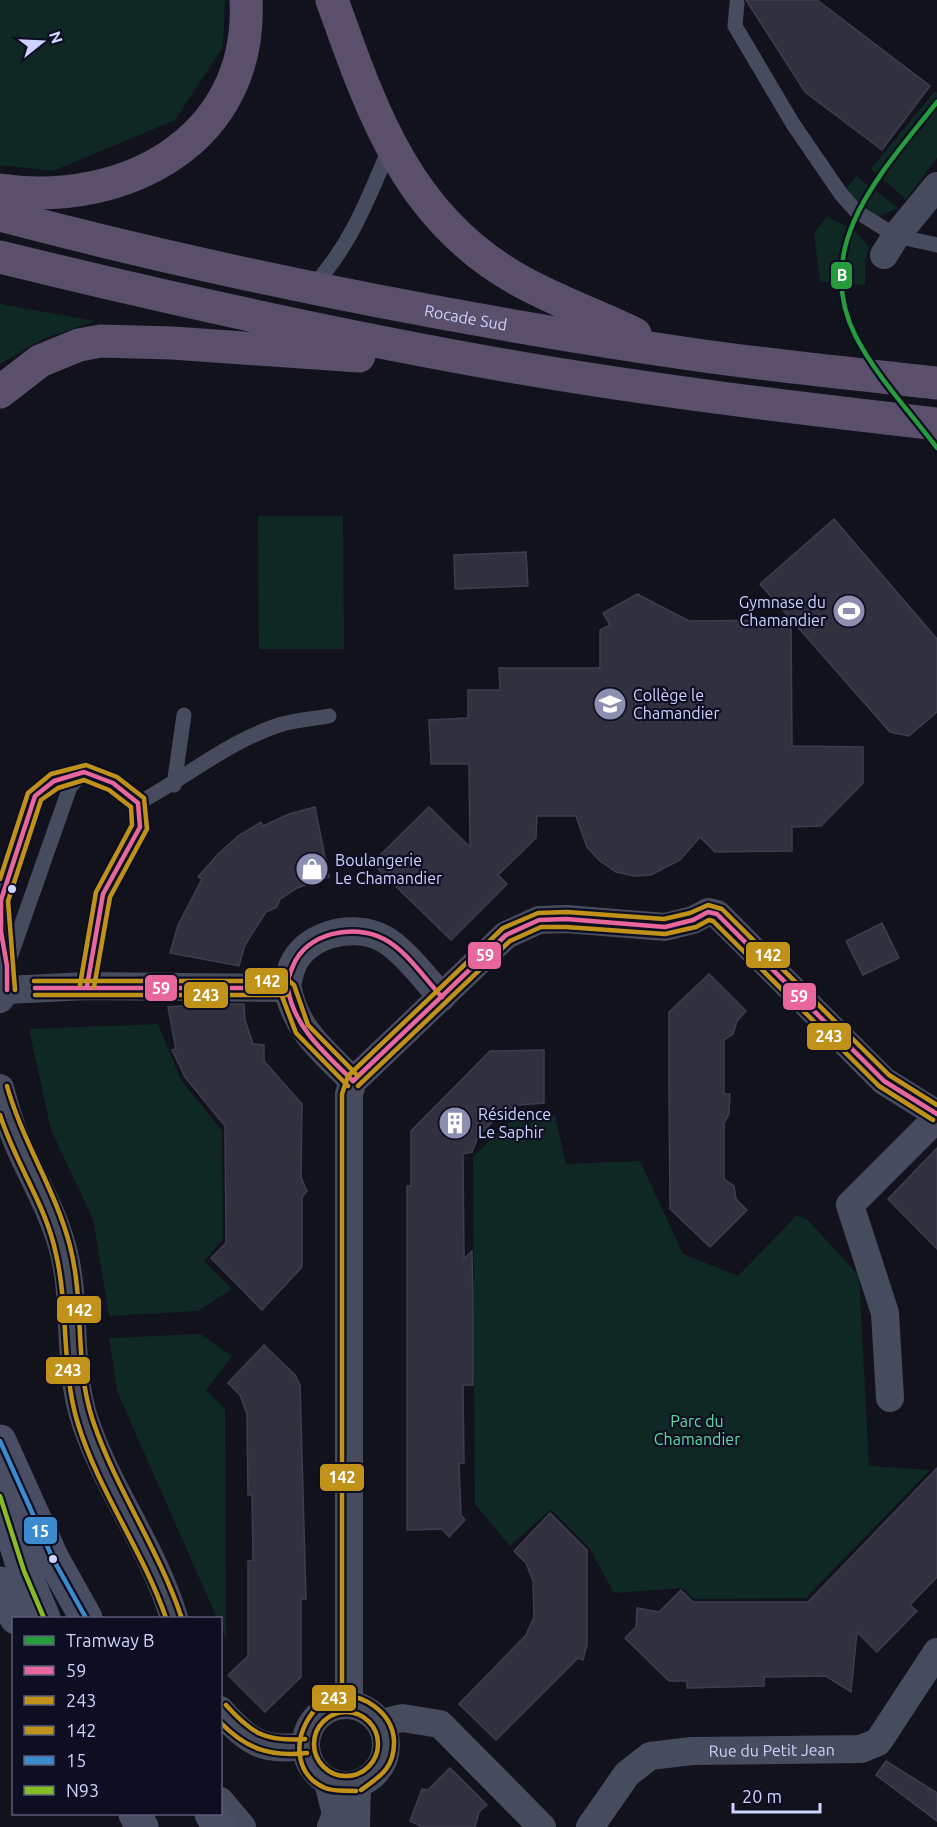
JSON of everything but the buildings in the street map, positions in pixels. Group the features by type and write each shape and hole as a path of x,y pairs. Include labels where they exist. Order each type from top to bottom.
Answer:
{"highway":[{"path":"0,190 84,191 111,185 150,169 181,148 202,128 231,82 245,33 246,0"},
{"path":"333,0 369,100 390,147 428,206 448,228 495,266 541,291 681,352"},
{"name":"Rocade Sud","path":"0,215 89,238 311,287 473,319 681,352 937,383"},
{"path":"0,257 338,335 516,367 723,399 937,424"},
{"path":"0,392 40,361 80,345 101,341 171,343 516,367"}],"main road":[{"path":"0,1441 53,1559 85,1617"},
{"path":"0,1496 24,1571 44,1617"},
{"path":"0,1583 16,1617"}],"street":[{"path":"890,246 937,186"},
{"path":"350,1704 349,1094 353,1081 506,935 539,920 566,919 665,927 693,920 708,912 717,914 884,1081 937,1116 850,1205 885,1313 890,1398"},
{"path":"353,1081 302,1029 287,988 293,962 308,945 331,934 373,933 387,940 442,997"},
{"path":"5,985 287,988"},
{"path":"0,1088 22,1155 48,1205 63,1249 70,1293 75,1387 86,1426 174,1617"},
{"name":"Rue du Petit Jean","path":"590,1827 627,1774 650,1756 692,1750 861,1749 878,1743 937,1652"},
{"path":"350,1704 372,1713 381,1723 387,1741 384,1760 378,1771 357,1784 342,1785 328,1782 317,1773 309,1760 306,1746 309,1729 318,1715 333,1706 350,1704"},
{"path":"222,1712 243,1736 258,1743 278,1748 306,1746"},
{"path":"381,1723 402,1718 440,1724 542,1827"},
{"path":"328,1782 336,1814 331,1827"},
{"path":"356,1827 357,1784"},
{"path":"222,1803 242,1827"}],"lane":[{"path":"737,3 735,26 790,126 841,194 890,246 937,245"},
{"path":"311,287 342,251 366,205 390,147"},
{"path":"174,784 184,715"},
{"path":"138,803 174,784 225,749 280,724 329,716"},
{"path":"5,985 70,787 84,772"},
{"path":"5,985 1,900 35,796 54,781 84,772 113,783 138,803 140,827 103,894 87,986"}],"green space":[{"path":"0,0 225,0 223,47 175,120 53,171 0,165"},
{"path":"935,91 937,93 937,158 906,199 871,169"},
{"path":"856,176 898,208 878,217 845,191"},
{"path":"827,216 856,232 869,247 865,260 865,285 820,282 814,234"},
{"path":"0,304 95,321 43,339 0,364"},
{"path":"258,516 343,516 344,649 259,649"},
{"path":"158,1024 181,1080 222,1131 223,1239 204,1261 232,1289 198,1311 109,1316 93,1219 51,1130 29,1029"},
{"name":"Parc du Chamandier","path":"555,1115 566,1164 640,1161 683,1254 738,1276 797,1215 808,1220 859,1276 869,1466 930,1470 806,1598 694,1599 682,1588 614,1593 590,1549 551,1509 510,1546 475,1504 473,1157 513,1118"},
{"path":"200,1334 232,1356 206,1390 225,1409 226,1640 222,1630 222,1617 217,1617 117,1391 109,1338"}],"tram line":[{"name":"B","path":"937,102 895,154 859,210 847,240 841,271 844,303 864,352 937,448"}],"transit line":[{"name":"142","path":"0,879 28,793 51,774 86,765 117,777 144,798 147,829 110,897 94,987"},
{"name":"59","path":"7,990 7,966 1,932 1,900 35,796 54,781 84,772 113,783 138,803 140,827 103,894 87,986"},
{"name":"243","path":"15,990 8,901 41,800 58,788 84,780 109,790 131,807 132,825 96,892 80,985"},
{"name":"142","path":"342,1704 342,1094 348,1076 503,928 538,913 567,912 664,919 690,913 708,905 722,909 889,1075 937,1105"},
{"name":"59","path":"353,1081 506,935 539,920 566,919 665,927 693,920 708,912 717,914 884,1081 937,1114"},
{"name":"243","path":"358,1086 510,941 541,927 665,934 696,927 709,920 713,921 879,1086 933,1120"},
{"name":"59","path":"353,1081 313,1040 291,1003 289,977 299,955 308,946 332,934 345,932 372,934 400,950 442,997"},
{"name":"142","path":"34,981 289,981 294,985 308,1025 358,1076"},
{"name":"59","path":"35,988 287,988"},
{"name":"243","path":"280,991 296,1033 348,1086"},
{"name":"243","path":"35,995 287,995"},
{"name":"142","path":"7,1086 22,1127 57,1206 70,1246 75,1268 81,1356 87,1400 93,1421 113,1471 161,1566 181,1616"},
{"name":"243","path":"0,1115 45,1218 56,1254 63,1296 69,1382 78,1424 97,1474 146,1569 166,1617"},
{"name":"15","path":"0,1441 53,1559 85,1617"},
{"name":"N93","path":"0,1496 24,1571 44,1617"},
{"name":"243","path":"356,1791 325,1788 308,1776 300,1759 300,1740 306,1722 318,1707 334,1698 353,1697 374,1706 382,1713 392,1730 394,1749 389,1764 380,1775 361,1790"},
{"name":"142","path":"226,1705 244,1723 261,1734 280,1739 305,1739"},
{"name":"142","path":"346,1712 364,1718 372,1726 378,1744 372,1762 364,1770 346,1776 328,1770 320,1762 314,1744 320,1726 328,1718 346,1712"},
{"name":"243","path":"222,1724 239,1739 259,1749 281,1754 307,1753"}],"place":[{"name":"Gymnase du Chamandier","path":"849,611"},
{"name":"Collège le Chamandier","path":"610,704"},
{"name":"Boulangerie Le Chamandier","path":"312,869"},
{"name":"Résidence Le Saphir","path":"455,1123"}]}
